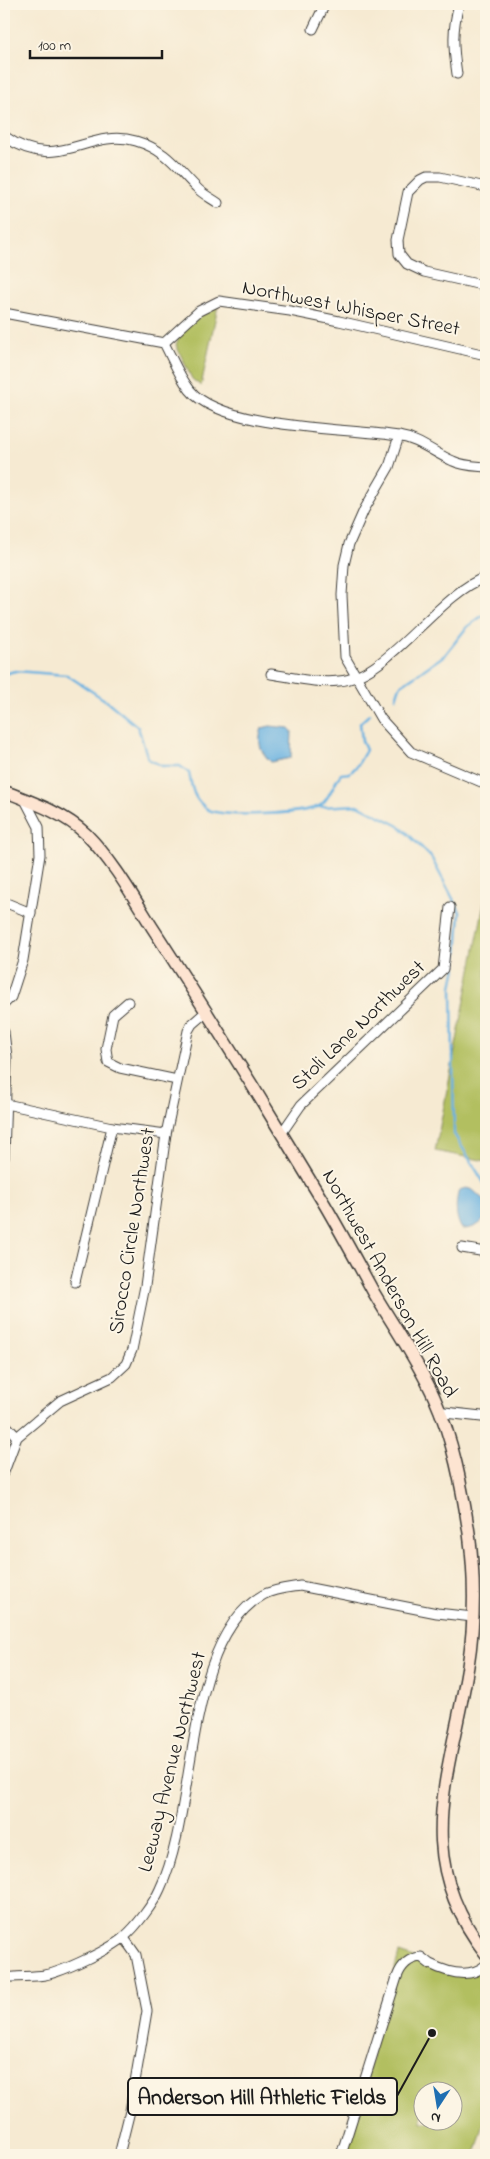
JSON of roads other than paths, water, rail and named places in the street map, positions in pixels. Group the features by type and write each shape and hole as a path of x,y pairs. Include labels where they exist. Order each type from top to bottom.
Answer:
{"main road":[{"name":"Northwest Anderson Hill Road","path":"4,791 71,822 101,849 207,1012 325,1205 429,1387 440,1412 449,1440 468,1529 472,1563 473,1617 468,1670 442,1803 441,1845 447,1875 456,1904 469,1931 486,1954"}],"street":[{"path":"313,29 325,4"},
{"path":"457,74 453,50 453,26 459,4"},
{"path":"4,136 18,146 34,151 48,152 80,147 100,140 134,141 164,154 197,188 218,203"},
{"path":"486,187 440,177 426,177 408,192 398,240 399,254 407,264 424,272 486,286"},
{"name":"Northwest Whisper Street","path":"164,343 199,311 219,301 310,315 486,355"},
{"path":"4,313 164,343 190,390 209,406 248,418 314,429 399,436 424,444 453,462 469,466 486,467"},
{"path":"399,436 389,468 364,510 349,544 344,565 342,595 345,657 381,719 411,752 486,784"},
{"path":"270,674 314,681 339,682 358,677 398,647 456,595 486,577"},
{"path":"4,1004 11,997 19,977 40,855 39,827 25,800"},
{"path":"4,902 31,913"},
{"name":"Stoli Lane Northwest","path":"281,1134 301,1105 443,969 450,907"},
{"path":"128,1002 113,1015 108,1031 106,1048 108,1062 120,1068 177,1080"},
{"name":"Sirocco Circle Northwest","path":"4,1472 18,1436 60,1401 112,1378 126,1364 132,1350 145,1286 166,1134 188,1031 192,1024 207,1012"},
{"path":"4,1032 7,1058 4,1158"},
{"path":"6,1104 112,1127 166,1134"},
{"path":"74,1282 112,1127"},
{"path":"462,1248 486,1252"},
{"path":"440,1412 486,1417"},
{"path":"4,1423 18,1436"},
{"name":"Leeway Avenue Northwest","path":"4,1978 46,1974 91,1956 124,1938 160,1890 171,1860 202,1703 213,1658 226,1631 239,1614 262,1596 277,1590 300,1586 436,1612 473,1617"},
{"path":"119,2155 130,2111 147,2011 136,1955 124,1938"},
{"path":"341,2155 397,1977 403,1966 411,1959 420,1957 431,1964 466,1975 477,1972 486,1965"}],"water":[{"path":"270,726 289,728 292,731 291,758 271,762 264,754 260,746 260,733 262,728"},
{"path":"466,1188 473,1190 486,1202 486,1217 476,1226 462,1229 456,1210 459,1190"}],"waterway":[{"path":"396,698 400,686 445,655 467,627 486,613"},
{"path":"4,674 15,671 67,675 108,702 138,727 148,759 162,766 180,766 189,773 194,793 199,801 207,809 215,812 243,814 295,812 321,805 328,797 341,774 350,773 357,766 366,750 362,741 360,723 370,714"},
{"path":"319,807 358,805 401,827 431,857 460,912 456,968 452,987 454,1134 486,1186"}],"place":[{"name":"Anderson Hill Athletic Fields","path":"432,2033"}]}
